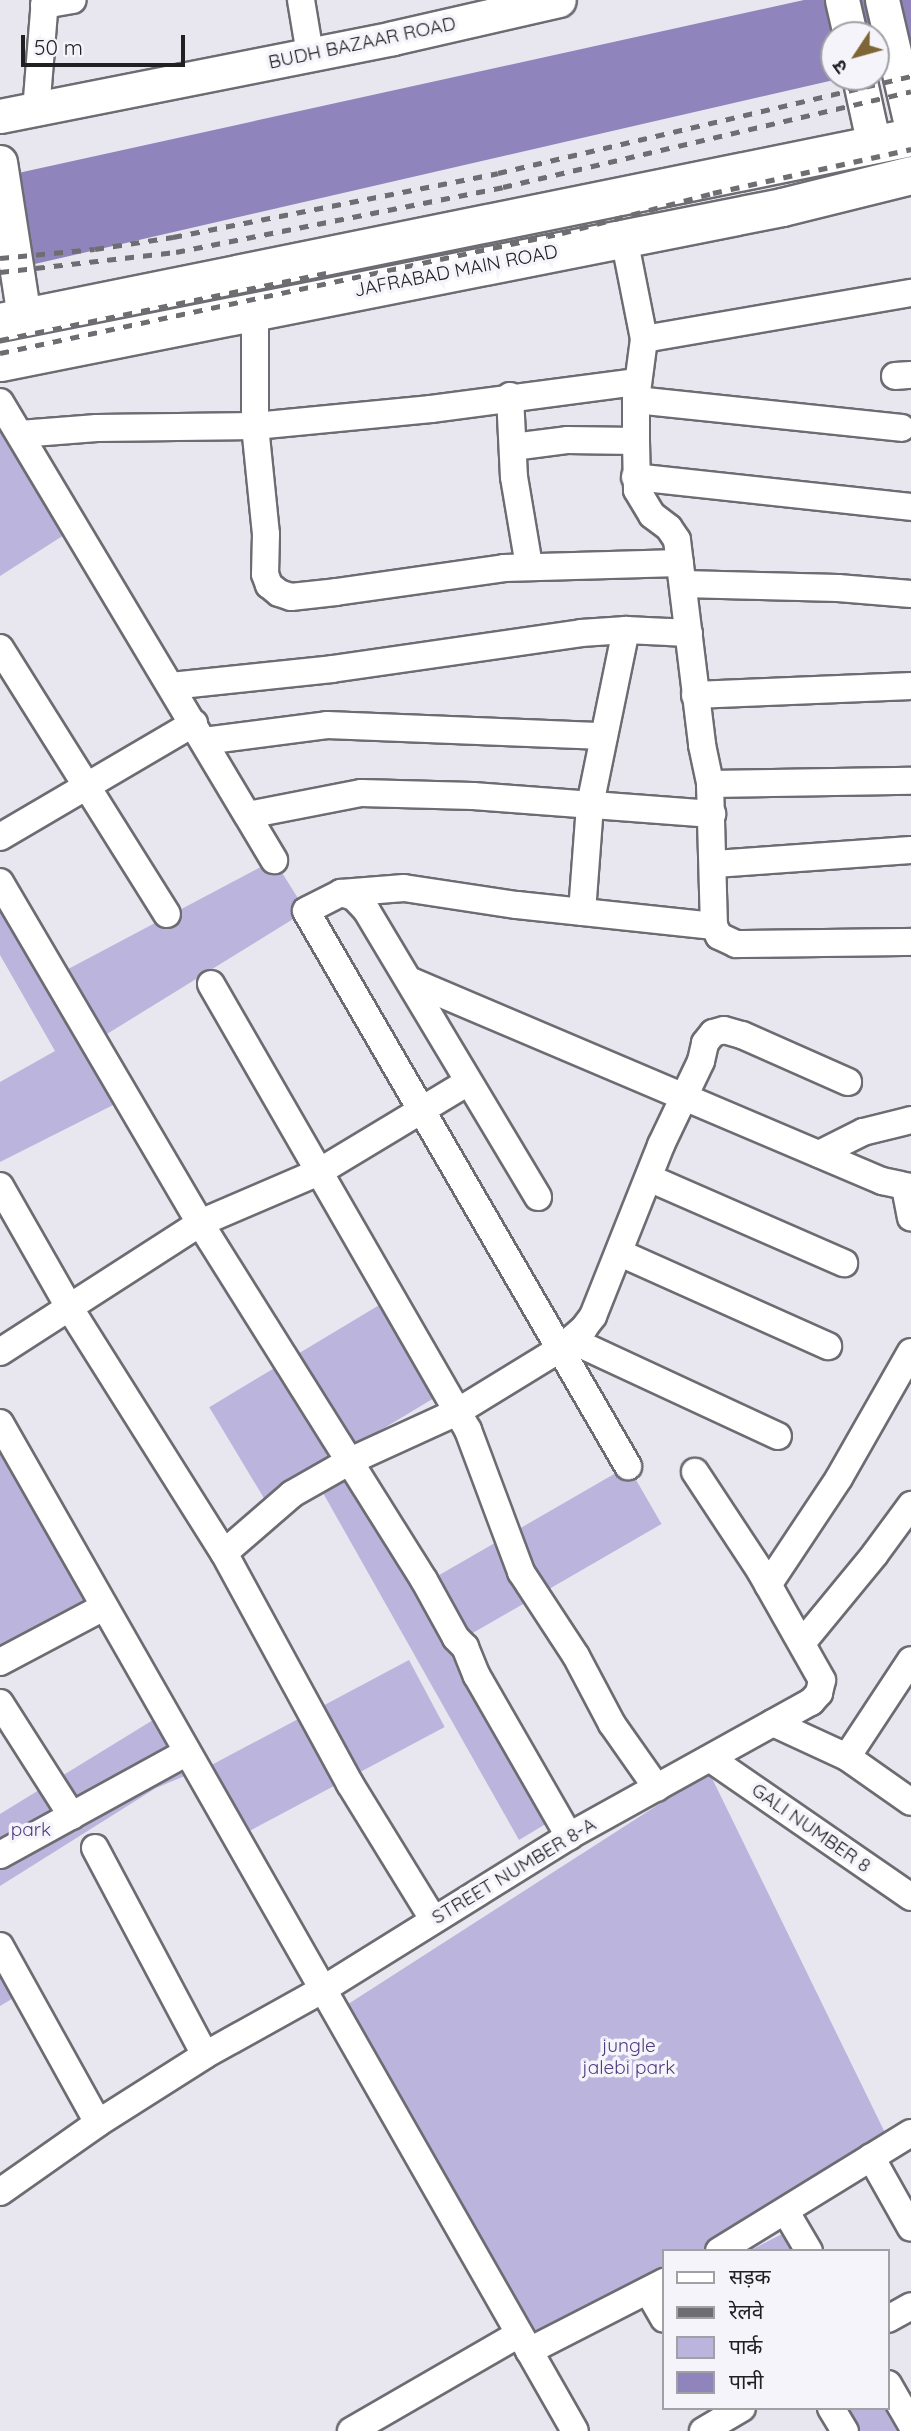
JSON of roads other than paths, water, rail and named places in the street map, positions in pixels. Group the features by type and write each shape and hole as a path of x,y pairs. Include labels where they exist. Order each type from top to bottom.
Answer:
{"main road":[{"name":"JAFRABAD MAIN ROAD","path":"12,319 911,137"},
{"name":"JAFRABAD MAIN ROAD","path":"0,362 782,207 911,175"}],"street":[{"path":"36,111 44,3 74,0"},
{"path":"301,0 310,54"},
{"name":"BUDH BAZAAR ROAD","path":"0,116 36,111 559,0"},
{"path":"842,0 847,21"},
{"path":"882,0 911,125"},
{"path":"862,91 874,145"},
{"path":"0,163 14,250 12,319"},
{"path":"624,238 644,339 636,391 635,477 642,501 677,540 695,695 710,784 715,864 714,926 719,936 736,944 911,942"},
{"path":"644,339 911,293"},
{"path":"255,311 255,426 266,534 265,574 269,585 279,593 291,597 325,594 529,566 682,574 911,594"},
{"path":"20,434 97,428 255,426 510,397 636,391 902,428"},
{"path":"510,397 516,499 529,566"},
{"path":"0,402 274,860"},
{"path":"513,447 567,440 636,441"},
{"path":"635,477 911,507"},
{"path":"171,686 331,669 626,630 689,633"},
{"path":"582,912 590,804 626,630"},
{"path":"0,648 167,914"},
{"path":"695,695 911,686"},
{"path":"0,837 85,786 199,732 327,725 604,736"},
{"path":"710,784 911,780"},
{"path":"248,815 361,793 473,796 712,814"},
{"path":"715,864 911,849"},
{"path":"0,883 200,1223 425,1580 569,1836"},
{"path":"628,1466 566,1345 420,1110 306,911 341,893 404,888 582,912 714,926"},
{"path":"341,893 354,897 367,911 538,1197"},
{"path":"411,981 882,1181 908,1187 911,1217"},
{"path":"211,984 468,1430 521,1572 576,1656 612,1724 657,1788"},
{"path":"224,1553 292,1494 350,1461 457,1412 566,1345 593,1316 705,1043 713,1033 724,1030 848,1082"},
{"path":"0,1352 200,1223 319,1172 468,1082"},
{"path":"819,1154 863,1132 887,1124 911,1121"},
{"path":"649,1178 844,1263"},
{"path":"0,1186 69,1307 224,1553 350,1784 433,1919"},
{"path":"620,1253 828,1346"},
{"path":"566,1345 778,1436"},
{"path":"768,1585 839,1478 911,1352"},
{"path":"0,1423 575,2431"},
{"name":"STREET NUMBER 8-A","path":"0,2191 205,2055 322,1990 569,1836 811,1702 819,1693 822,1680 768,1585 695,1472"},
{"path":"802,1643 875,1554 911,1505"},
{"path":"0,1662 104,1607"},
{"path":"847,1756 911,1660"},
{"path":"0,1703 72,1816"},
{"path":"773,1723 847,1756 911,1802"},
{"path":"0,1855 187,1752"},
{"name":"GALI NUMBER 8","path":"711,1759 911,1897"},
{"path":"95,1848 205,2055"},
{"path":"0,1946 99,2123"},
{"path":"731,2248 911,2133"},
{"path":"871,2157 911,2228"},
{"path":"786,2212 808,2249"},
{"path":"351,2431 524,2342 656,2286 662,2311"},
{"path":"890,2318 911,2306"},
{"path":"890,2387 911,2424"},
{"path":"832,2410 845,2431"}],"water":[{"path":"804,0 911,0 911,62 890,67 890,21 820,21 820,83 0,272 0,177"}],"railway":[{"path":"0,258 95,249 173,237 498,173 911,76"},
{"path":"0,272 176,252 503,187 911,91"},
{"path":"0,353 562,233 713,193 911,149"},
{"path":"0,340 326,273"}],"park label":[{"name":"park","path":"31,1830"},
{"name":"jungle jalebi park","path":"629,2057"}]}
